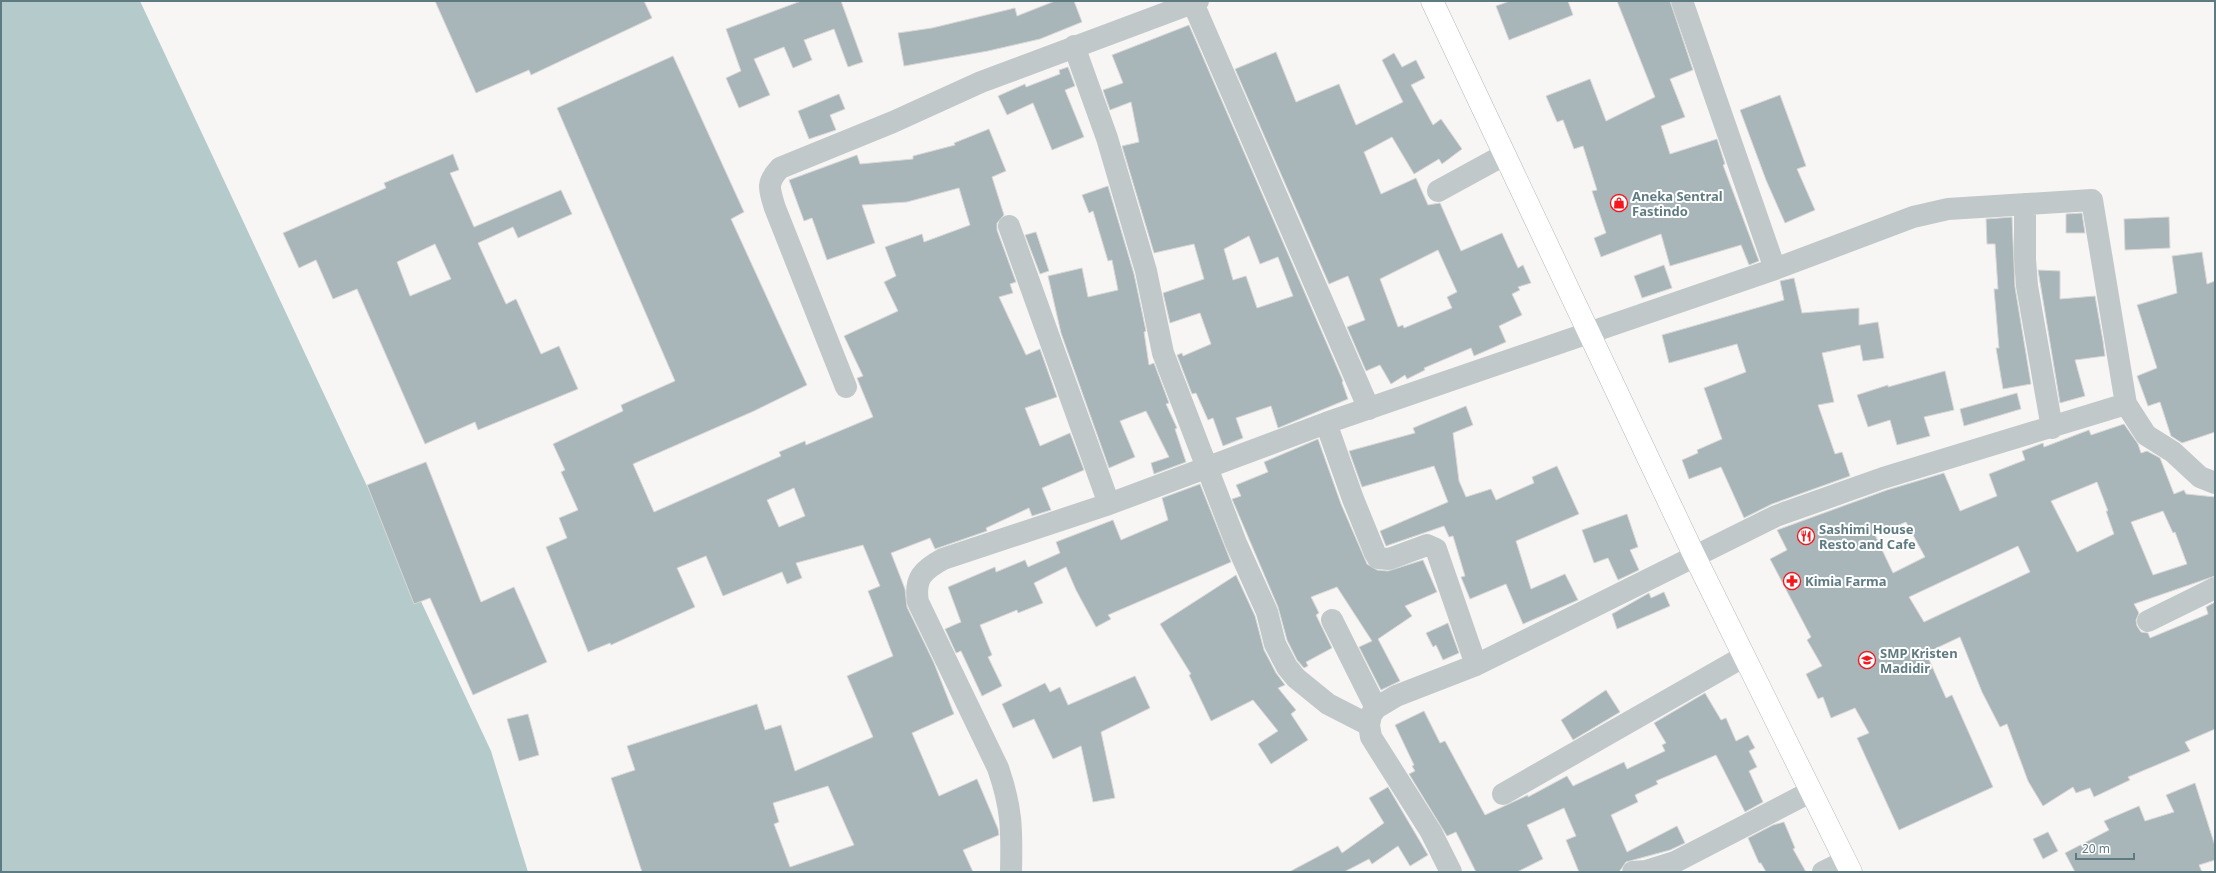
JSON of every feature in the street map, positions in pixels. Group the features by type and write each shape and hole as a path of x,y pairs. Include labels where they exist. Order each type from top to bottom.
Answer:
{"highway":[{"path":"1432,1 1743,657 1848,866"}],"street":[{"path":"1682,1 1775,269"},
{"path":"846,387 774,208 770,191 770,179 780,168 798,159 894,122 981,82 1195,2 1369,409"},
{"path":"1074,46 1108,138 1146,271 1164,353 1206,468 1236,543 1267,612 1275,644 1287,667 1296,678 1328,704 1372,717"},
{"path":"1438,191 1504,155"},
{"path":"1011,872 1012,823 1008,797 998,768 918,602 916,587 926,571 943,559 1109,504 1326,423 1775,269 1913,217 1948,209 2092,200 2126,404 2146,435 2173,452 2200,477 2215,483"},
{"path":"2025,204 2025,259 2027,286 2052,428"},
{"path":"1009,226 1109,504"},
{"path":"1372,717 1396,696 1476,665 1694,555 1776,516 1837,493 2126,404"},
{"path":"1326,423 1353,499 1375,554 1378,558 1389,559 1427,545 1436,549 1476,665"},
{"path":"2148,621 2215,588"},
{"path":"1332,620 1372,717 1371,737 1431,832 1451,872"},
{"path":"1502,794 1743,657"},
{"path":"1633,872 1646,871 1674,862 1810,792"},
{"path":"1824,872 1848,866"}],"shaded area":[{"path":"1,1 140,1 491,751 528,872 1,872"}],"building":[{"path":"435,1 644,1 652,18 531,75 529,70 476,93"},
{"path":"801,1 841,1 863,62 848,67 834,29 804,40 812,60 793,68 784,47 754,59 770,95 739,108 726,78 741,71 726,29"},
{"path":"1055,1 1074,1 1082,22 1040,39 988,51 904,66 898,33 932,28 1015,8 1017,16"},
{"path":"1510,1 1568,1 1573,15 1509,40 1496,6"},
{"path":"1617,1 1670,1 1693,70 1670,79 1685,117 1661,126 1670,154 1717,139 1725,164 1723,165 1759,261 1749,265 1741,245 1670,266 1661,234 1601,257 1594,238 1606,233 1592,191 1597,190 1583,146 1574,149 1563,120 1557,122 1546,96 1590,79 1606,121 1655,97"},
{"path":"1189,25 1343,381 1342,382 1348,399 1278,428 1271,406 1236,418 1243,438 1223,446 1213,418 1208,420 1196,393 1192,394 1177,355 1182,353 1183,356 1211,344 1200,313 1170,323 1163,293 1204,279 1194,244 1154,253 1122,146 1139,142 1131,102 1110,110 1103,90 1123,83 1112,55","holes":["1249,236 1260,264 1278,257 1293,296 1257,308 1246,276 1233,280 1224,249"]},
{"path":"1276,52 1296,102 1339,84 1356,125 1403,102 1382,60 1394,53 1402,67 1416,60 1425,78 1411,85 1433,125 1441,119 1462,149 1442,164 1439,159 1414,174 1392,137 1364,152 1381,194 1416,178 1428,205 1440,203 1461,251 1502,233 1518,268 1523,265 1531,283 1518,287 1520,290 1512,294 1522,315 1499,326 1506,342 1474,356 1471,348 1424,368 1425,370 1407,379 1405,375 1391,384 1380,365 1366,371 1347,327 1365,320 1348,276 1329,284 1235,69","holes":["1438,250 1457,292 1447,297 1452,308 1404,328 1403,325 1398,327 1380,279"]},
{"path":"673,56 744,212 731,219 807,385 754,411 633,464 654,512 781,456 779,452 805,441 806,445 873,417 857,378 863,376 844,336 898,311 884,282 896,276 885,247 922,234 924,242 970,225 959,188 907,202 862,205 875,243 827,260 812,218 804,221 789,180 857,155 860,164 913,159 913,156 955,145 954,143 989,129 1006,171 992,177 1004,215 997,223 997,230 1016,282 1010,284 1013,293 999,297 1026,355 1040,349 1057,397 1025,408 1040,446 1070,433 1084,470 1042,488 1051,510 1032,516 1029,508 986,528 987,531 935,549 930,538 891,553 905,589 907,607 934,663 954,714 912,733 939,796 977,779 998,829 999,835 963,850 973,872 642,872 611,778 635,770 627,746 757,704 765,730 781,725 795,771 873,737 847,676 893,656 868,591 880,586 863,545 796,563 802,578 787,584 782,572 723,596 706,556 677,568 695,607 611,645 610,643 588,652 546,547 567,538 559,518 578,510 561,472 565,470 553,444 623,411 621,405 675,381 557,108","holes":["794,488 805,516 779,527 767,500","828,786 854,845 790,867 774,824 779,822 773,803"]},
{"path":"1068,67 1075,86 1065,90 1084,137 1052,150 1033,103 1007,115 998,96 1025,84 1026,87 1060,74 1059,70"},
{"path":"839,94 845,109 830,115 836,130 809,139 798,111"},
{"path":"1780,95 1806,166 1797,169 1815,210 1785,223 1766,180 1740,110"},
{"path":"453,154 459,170 450,173 474,227 561,190 572,214 518,238 513,227 478,243 506,304 516,299 541,354 559,346 578,389 478,430 475,422 425,444 357,289 333,299 316,260 299,268 283,233 386,188 384,183","holes":["435,244 451,279 410,296 397,262"]},
{"path":"1108,186 1134,274 1146,331 1144,332 1149,365 1154,363 1169,403 1166,404 1177,428 1175,429 1186,462 1154,474 1151,463 1169,457 1146,411 1120,421 1135,457 1109,468 1061,333 1048,276 1082,268 1088,297 1118,290 1112,260 1108,261 1093,211 1089,213 1082,195"},
{"path":"2082,213 2085,233 2066,233 2066,214"},
{"path":"2012,217 2015,287 2031,384 2003,389 1996,348 1999,348 1994,289 1998,289 1995,244 1987,244 1986,219"},
{"path":"2169,217 2170,248 2125,250 2124,219"},
{"path":"1036,232 1049,271 1040,274 1025,235"},
{"path":"2202,252 2207,284 2215,281 2215,432 2182,443 2171,436 2160,402 2148,406 2137,376 2157,368 2137,305 2177,293 2172,256"},
{"path":"1664,265 1672,288 1642,298 1634,276"},
{"path":"2038,270 2060,271 2060,299 2095,296 2103,341 2105,356 2075,360 2085,396 2060,403"},
{"path":"1794,278 1802,313 1859,308 1859,325 1878,322 1884,358 1863,361 1860,345 1822,353 1834,402 1818,405 1835,454 1842,452 1850,476 1772,504 1744,518 1721,467 1689,479 1682,460 1698,453 1697,450 1722,439 1704,388 1746,372 1737,344 1669,363 1662,335 1784,300 1780,281"},
{"path":"1945,371 1954,410 1924,417 1930,436 1897,445 1890,420 1868,427 1857,395 1888,385 1888,387"},
{"path":"2017,393 2021,409 1964,426 1960,409"},
{"path":"1466,406 1473,425 1453,433 1459,481 1466,497 1491,489 1496,500 1534,483 1532,477 1557,466 1579,514 1516,541 1531,589 1565,574 1578,600 1523,624 1506,584 1470,599 1461,577 1465,576 1453,536 1449,537 1444,526 1386,546 1380,531 1448,502 1434,466 1362,487 1349,451 1415,433 1413,428"},
{"path":"2124,424 2138,444 2141,453 2147,451 2160,458 2174,494 2184,490 2186,494 2215,497 2215,576 2134,604 2139,613 2136,620 2137,626 2141,632 2148,633 2150,638 2208,614 2206,607 2215,602 2215,729 2185,742 2190,751 2128,777 2130,780 2094,797 2090,788 2076,793 2073,787 2043,806 2028,781 2007,724 2000,727 1982,692 1960,637 1926,653 1946,698 1952,695 1993,787 1899,830 1857,738 1869,733 1855,708 1831,718 1823,697 1818,699 1806,674 1822,666 1807,640 1811,637 1770,559 1787,550 1777,530 1887,490 1944,473 1960,511 1997,496 1989,474 2025,460 2022,451 2043,443 2044,447 2089,430 2091,435","holes":["2097,482 2108,511 2106,511 2114,534 2077,552 2051,501","2163,511 2173,533 2175,532 2187,564 2153,575 2131,522","1906,522 1925,557 1893,573 1875,535","2018,546 2030,572 1924,622 1909,597"]},
{"path":"1318,439 1341,504 1367,564 1377,570 1388,571 1423,560 1437,592 1405,606 1412,616 1378,639 1400,681 1381,690 1359,647 1372,641 1337,587 1311,597 1319,613 1316,615 1332,648 1306,662 1308,666 1304,668 1297,660 1287,640 1278,607 1232,499 1241,496 1236,485 1268,472 1264,462"},
{"path":"426,462 481,602 514,587 547,662 473,695 430,598 414,604 367,485"},
{"path":"1200,484 1231,562 1108,615 1111,619 1096,627 1076,590 1066,567 1034,583 1043,603 1018,613 1017,610 980,625 992,655 988,657 1002,686 982,696 961,651 956,653 945,629 961,622 948,587 995,567 996,572 1025,560 1028,567 1060,553 1056,542 1113,520 1121,540 1168,520 1162,498"},
{"path":"1627,514 1638,547 1630,550 1639,570 1618,580 1608,558 1594,563 1582,530"},
{"path":"1236,575 1255,616 1264,650 1276,673 1285,685 1278,688 1296,710 1291,714 1308,740 1271,764 1258,744 1278,731 1253,700 1211,721 1189,675 1191,674 1160,624"},
{"path":"1664,592 1670,606 1617,629 1612,614 1649,593 1651,598"},
{"path":"1448,623 1459,653 1443,660 1436,645 1433,647 1426,633"},
{"path":"1135,676 1150,708 1101,732 1115,798 1093,802 1081,746 1053,759 1034,719 1013,728 1002,704 1045,683 1050,692 1060,687 1068,705"},
{"path":"1606,690 1620,712 1573,740 1561,720"},
{"path":"1705,693 1721,720 1726,718 1736,741 1748,735 1755,748 1749,751 1757,767 1749,771 1763,802 1745,812 1716,755 1656,781 1658,784 1635,795 1638,802 1611,815 1627,852 1677,826 1685,843 1670,850 1626,862 1619,872 1579,872 1566,840 1576,836 1564,808 1527,825 1543,859 1517,872 1476,872 1456,832 1447,836 1409,774 1415,771 1412,766 1414,765 1395,725 1424,711 1440,743 1445,741 1485,815 1528,795 1528,797 1567,776 1573,786 1624,762 1627,769 1665,751 1662,745 1666,743 1654,723"},
{"path":"528,714 539,755 519,761 507,719"},
{"path":"2195,783 2215,846 2215,860 2199,865 2202,872 2075,872 2065,853 2109,830 2104,821 2139,806 2145,821 2174,812 2166,795"},
{"path":"1388,787 1428,855 1410,866 1398,846 1372,864 1369,859 1344,872 1289,872 1338,846 1342,853 1384,823 1369,798"},
{"path":"1784,822 1795,848 1793,849 1806,872 1766,872 1761,863 1759,863 1748,838 1773,825"},
{"path":"2048,832 2058,851 2043,859 2033,839"}],"place":[{"name":"Aneka Sentral Fastindo","path":"1619,203"},
{"name":"Sashimi House Resto and Cafe","path":"1806,536"},
{"name":"Kimia Farma","path":"1792,581"},
{"name":"SMP Kristen Madidir","path":"1867,660"}]}
